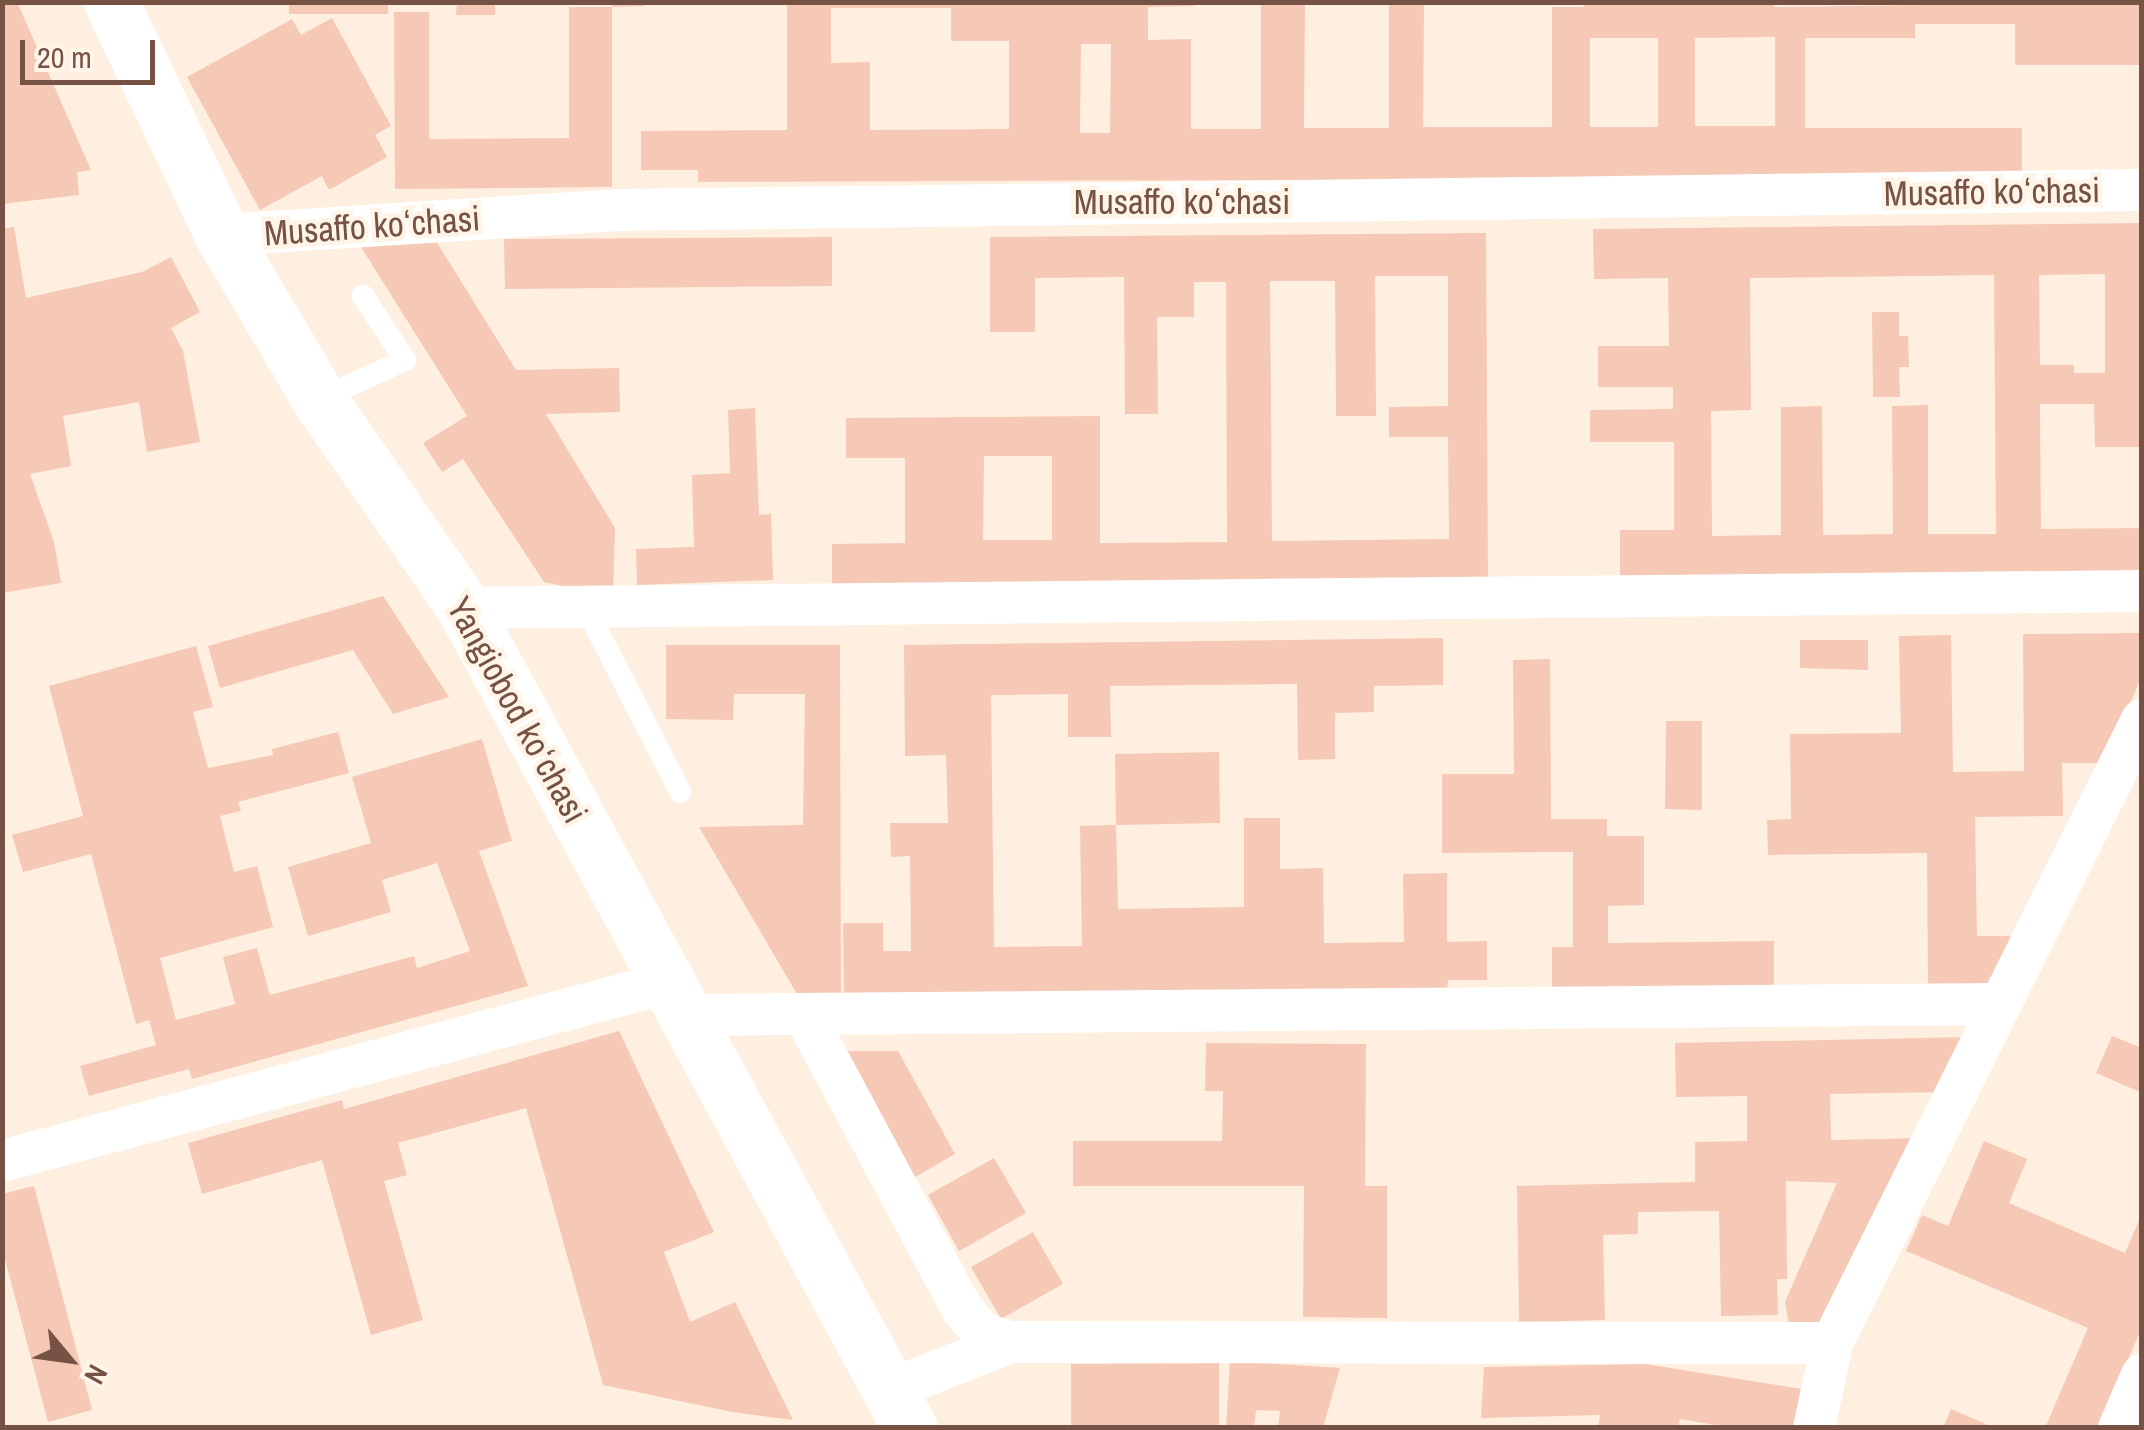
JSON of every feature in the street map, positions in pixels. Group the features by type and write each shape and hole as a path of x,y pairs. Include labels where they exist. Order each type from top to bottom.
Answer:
{"street":[{"name":"Yangiobod koʻchasi","path":"111,2 222,235 319,399 464,608 899,1409"},
{"name":"Musaffo koʻchasi","path":"222,235 639,209 2142,190"},
{"path":"464,608 2142,591"},
{"path":"1814,1428 1832,1344 1997,1004 2142,720"},
{"path":"2,1161 676,999 805,1016 1997,1004"},
{"path":"805,1016 962,1309 984,1334 1011,1342 1832,1344"},
{"path":"899,1409 1011,1342"},
{"path":"2119,1428 2142,1375"}],"lane":[{"path":"319,399 405,360 363,296"},
{"path":"585,606 680,792"}],"building":[{"path":"2,2 17,2 91,170 77,172 79,195 2,204"},
{"path":"289,2 388,2 388,14 289,14"},
{"path":"457,2 495,2 495,15 456,15"},
{"path":"612,2 644,2 644,6 612,7"},
{"path":"787,2 1194,2 1194,6 1148,7 1148,40 1191,39 1191,129 1261,129 1261,2 1305,2 1304,128 1389,128 1389,2 1424,2 1423,127 1552,127 1552,7 1584,7 1584,2 1774,2 1774,7 2142,2 2142,65 2015,65 2015,24 1915,24 1915,38 1805,38 1805,128 2022,128 2022,183 1805,178 698,182 698,170 641,170 641,131 787,130","holes":["831,8 951,8 951,41 1009,41 1009,129 870,130 870,62 831,63","1775,37 1775,126 1695,126 1695,38","1590,38 1658,38 1658,127 1590,127","1081,44 1111,44 1110,133 1080,133"]},
{"path":"569,7 612,7 612,187 395,189 394,12 429,12 429,139 569,138"},
{"path":"332,18 391,126 375,135 387,157 329,190 322,176 260,210 187,77 292,19 301,35"},
{"path":"2142,223 2142,447 2095,447 2094,404 2040,404 2041,529 2142,528 2142,579 1620,584 1620,530 1674,530 1674,442 1590,442 1590,410 1673,409 1673,387 1598,387 1598,346 1669,346 1668,278 1594,279 1593,229","holes":["2105,274 2105,373 2074,373 2074,365 2040,365 2039,275","1994,275 1996,534 1928,534 1928,405 1892,406 1893,534 1823,535 1822,406 1781,407 1781,535 1712,536 1711,411 1751,410 1750,278"]},
{"path":"14,227 26,298 142,272 171,257 200,312 171,328 183,351 200,442 147,452 139,402 63,416 71,466 30,474 54,542 61,583 2,593 2,229"},
{"path":"1486,233 1488,586 832,590 832,544 905,543 905,458 846,458 846,418 1100,416 1100,543 1227,542 1226,282 1194,282 1194,317 1157,317 1158,414 1125,414 1124,277 1035,278 1035,332 990,332 990,237","holes":["1375,276 1448,276 1448,406 1389,407 1389,437 1448,437 1449,539 1272,541 1270,281 1335,281 1336,416 1376,416","984,456 1052,456 1052,540 983,540"]},
{"path":"832,237 832,286 505,289 504,239"},
{"path":"436,241 516,370 619,368 620,412 546,414 615,528 613,596 544,582 463,459 442,472 423,443 467,416 361,247"},
{"path":"1872,312 1899,312 1899,336 1908,336 1909,367 1899,367 1900,397 1873,397"},
{"path":"755,408 759,515 771,514 773,580 637,585 636,549 694,547 692,475 730,473 728,410"},
{"path":"383,596 449,697 393,714 353,650 220,688 208,646"},
{"path":"2142,633 2142,676 2103,763 2062,763 2063,816 1975,817 1977,936 2018,936 1994,989 1928,990 1927,853 1768,855 1767,820 1791,819 1790,734 1901,733 1899,636 1951,635 1953,772 2024,771 2023,634"},
{"path":"1443,638 1443,685 1374,686 1374,712 1335,713 1335,759 1298,760 1297,684 1110,686 1111,737 1068,737 1068,694 991,695 994,947 1082,946 1080,826 1116,825 1118,909 1244,907 1244,818 1280,818 1280,869 1323,868 1324,943 1404,942 1403,874 1447,873 1447,942 1487,941 1487,980 1448,980 1447,991 844,1000 843,923 883,923 883,951 911,951 910,856 891,857 890,823 948,823 946,755 905,756 904,645"},
{"path":"1800,640 1868,640 1868,670 1800,668"},
{"path":"666,645 840,645 841,1006 804,1006 699,827 803,825 805,694 734,694 733,720 666,719"},
{"path":"196,646 213,707 193,712 208,768 273,755 272,749 338,732 349,773 238,802 241,811 220,816 234,872 257,866 273,927 160,958 176,1020 235,1004 223,957 257,948 270,995 414,956 417,968 470,951 437,863 382,880 391,912 308,936 288,867 371,843 352,777 482,739 512,841 479,851 528,986 192,1079 189,1069 89,1096 80,1066 156,1045 149,1020 136,1024 91,854 23,872 12,835 83,816 49,686"},
{"path":"1550,659 1551,819 1607,819 1607,836 1644,836 1644,905 1608,906 1608,943 1774,941 1774,990 1552,993 1552,947 1573,947 1573,852 1442,853 1442,774 1514,774 1513,660"},
{"path":"1666,721 1702,721 1702,810 1665,809"},
{"path":"1219,752 1220,823 1116,825 1115,754"},
{"path":"619,1031 714,1232 664,1252 690,1322 735,1302 793,1420 732,1412 603,1385 526,1108 398,1143 407,1175 384,1181 423,1320 371,1335 322,1160 202,1194 188,1143 342,1100 344,1109"},
{"path":"2112,1036 2142,1048 2142,1093 2096,1073"},
{"path":"1970,1037 1944,1092 1830,1094 1831,1140 1923,1138 1817,1329 1789,1324 1785,1302 1837,1183 1786,1181 1787,1279 1777,1279 1778,1315 1721,1316 1719,1211 1638,1212 1638,1234 1603,1235 1605,1320 1519,1322 1517,1186 1695,1182 1695,1142 1747,1141 1747,1096 1676,1097 1675,1043"},
{"path":"1206,1043 1366,1044 1365,1186 1387,1186 1387,1318 1303,1317 1304,1186 1073,1186 1073,1141 1222,1141 1223,1091 1205,1091"},
{"path":"839,1051 898,1051 955,1154 910,1180"},
{"path":"1984,1141 2027,1159 2009,1203 2125,1253 2142,1214 2142,1327 2099,1428 2045,1428 2088,1328 1906,1251 1922,1215 1948,1226"},
{"path":"994,1158 1026,1213 959,1251 928,1195"},
{"path":"34,1186 92,1410 48,1422 2,1248 2,1194"},
{"path":"1033,1232 1063,1284 1001,1319 971,1267"},
{"path":"1230,1361 1340,1368 1323,1428 1278,1428 1280,1411 1256,1410 1254,1428 1226,1428"},
{"path":"1219,1363 1219,1428 1071,1428 1071,1364"},
{"path":"1645,1364 1802,1389 1796,1428 1733,1428 1680,1419 1678,1428 1598,1428 1600,1415 1481,1418 1484,1367"},
{"path":"1951,1409 1993,1427 1993,1428 1943,1428"}]}
